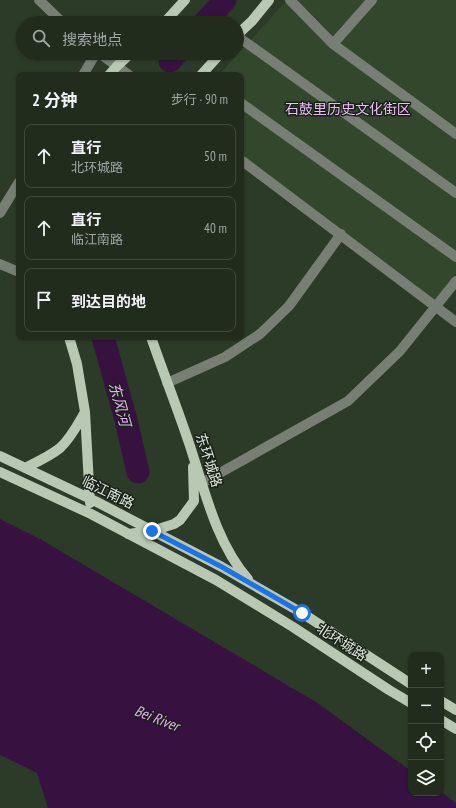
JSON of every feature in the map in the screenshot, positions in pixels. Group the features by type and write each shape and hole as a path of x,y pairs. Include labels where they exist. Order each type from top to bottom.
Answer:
{"main road":[{"path":"170,16 185,0"},
{"path":"244,29 269,0"},
{"path":"112,72 123,60"},
{"path":"204,72 215,60"},
{"path":"70,340 77,364 85,412 91,514"},
{"name":"东环城路","path":"152,340 219,532 241,571 253,585"},
{"path":"25,468 60,448 72,434 85,412"},
{"path":"128,534 152,531 174,524 180,520 192,505 195,496 192,453"},
{"name":"临江南路","path":"0,456 90,498 222,567"},
{"name":"临江南路","path":"0,472 91,514 216,580"},
{"name":"北环城路","path":"222,567 302,613 408,682"},
{"name":"北环城路","path":"216,580 293,626 408,701"},
{"path":"444,703 456,710"},
{"path":"444,722 456,729"}],"street":[{"path":"39,0 56,16"},
{"path":"290,0 333,44 456,134"},
{"path":"333,44 372,0"},
{"path":"244,41 456,193"},
{"path":"85,72 93,60"},
{"path":"108,60 124,72"},
{"path":"244,105 456,257"},
{"path":"244,162 456,322"},
{"path":"0,213 16,187"},
{"path":"167,383 225,357 260,334 289,306 340,234"},
{"path":"0,264 16,271"},
{"path":"202,483 348,401 400,351 456,281"}],"shaded area":[{"name":"石鼓里历史文化街区","path":"287,0 456,0 456,273 429,307 244,168 244,72 222,72 233,60 244,60 244,47"}],"water":[{"name":"Bei River","path":"0,519 40,539 316,702 408,769 408,796 444,796 444,794 456,803 456,808 48,808 37,773 0,755"}],"waterway":[{"name":"东风河","path":"210,16 225,0"},
{"name":"东风河","path":"104,340 126,420 138,472"}],"route":[{"path":"152,531 222,567 302,613"}]}
